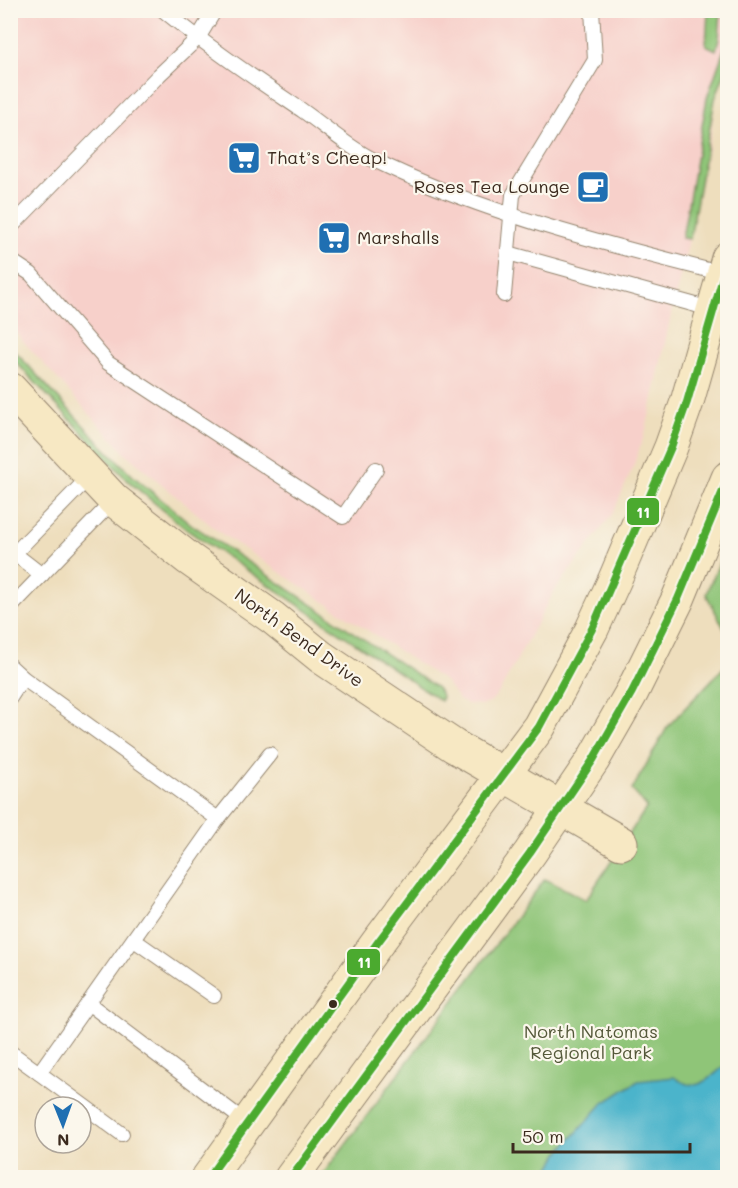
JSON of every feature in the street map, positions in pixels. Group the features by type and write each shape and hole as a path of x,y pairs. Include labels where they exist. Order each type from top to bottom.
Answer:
{"main road":[{"path":"208,1178 378,942 539,727 592,629 681,420 726,266"},
{"name":"North Bend Drive","path":"10,389 114,500 189,559 273,618 321,657 454,746 621,843"},
{"path":"291,1178 523,862 593,760 632,692 678,599 728,478"}],"lane":[{"path":"163,10 198,38 372,159 436,188 581,236 726,266"},
{"path":"10,228 198,38 215,10"},
{"path":"504,295 513,195 595,60 592,10"},
{"path":"508,253 714,310"},
{"path":"10,260 31,274 108,363 343,517 376,469"},
{"path":"42,576 13,556 91,475"},
{"path":"10,608 114,500"},
{"path":"10,666 23,678 218,819"},
{"path":"10,698 23,678"},
{"path":"39,1072 218,819 270,754"},
{"path":"134,939 214,996"},
{"path":"88,1003 247,1123"},
{"path":"10,1052 122,1134"}],"shaded area":[{"path":"11,11 727,11 727,66 715,99 711,134 689,240 646,430 613,513 553,593 500,691 490,703 467,704 459,700 446,682 219,532 127,455 11,328"}],"green space":[{"path":"708,11 721,11 716,50 706,45"},
{"path":"727,41 727,67 715,99 690,239 682,238 707,98"},
{"path":"11,347 133,476 191,524 437,688 442,696 441,701 187,530 128,481 11,357"},
{"path":"727,545 728,634 706,594"},
{"name":"North Natomas Regional Park","path":"727,664 727,1177 320,1178 545,879 586,900 647,807 632,790 668,726"}],"water":[{"path":"722,1068 727,1068 727,1177 544,1177 562,1149 602,1104 638,1081 674,1077 694,1085 705,1081"}],"transit line":[{"name":"11","path":"208,1178 378,942 539,727 592,629 671,447 687,402 728,260"},
{"name":"11","path":"291,1178 530,853 593,760 632,692 678,599 728,479"}],"place":[{"name":"That’s Cheap!","path":"244,158"},
{"name":"Roses Tea Lounge","path":"593,187"},
{"name":"Marshalls","path":"334,238"}]}
